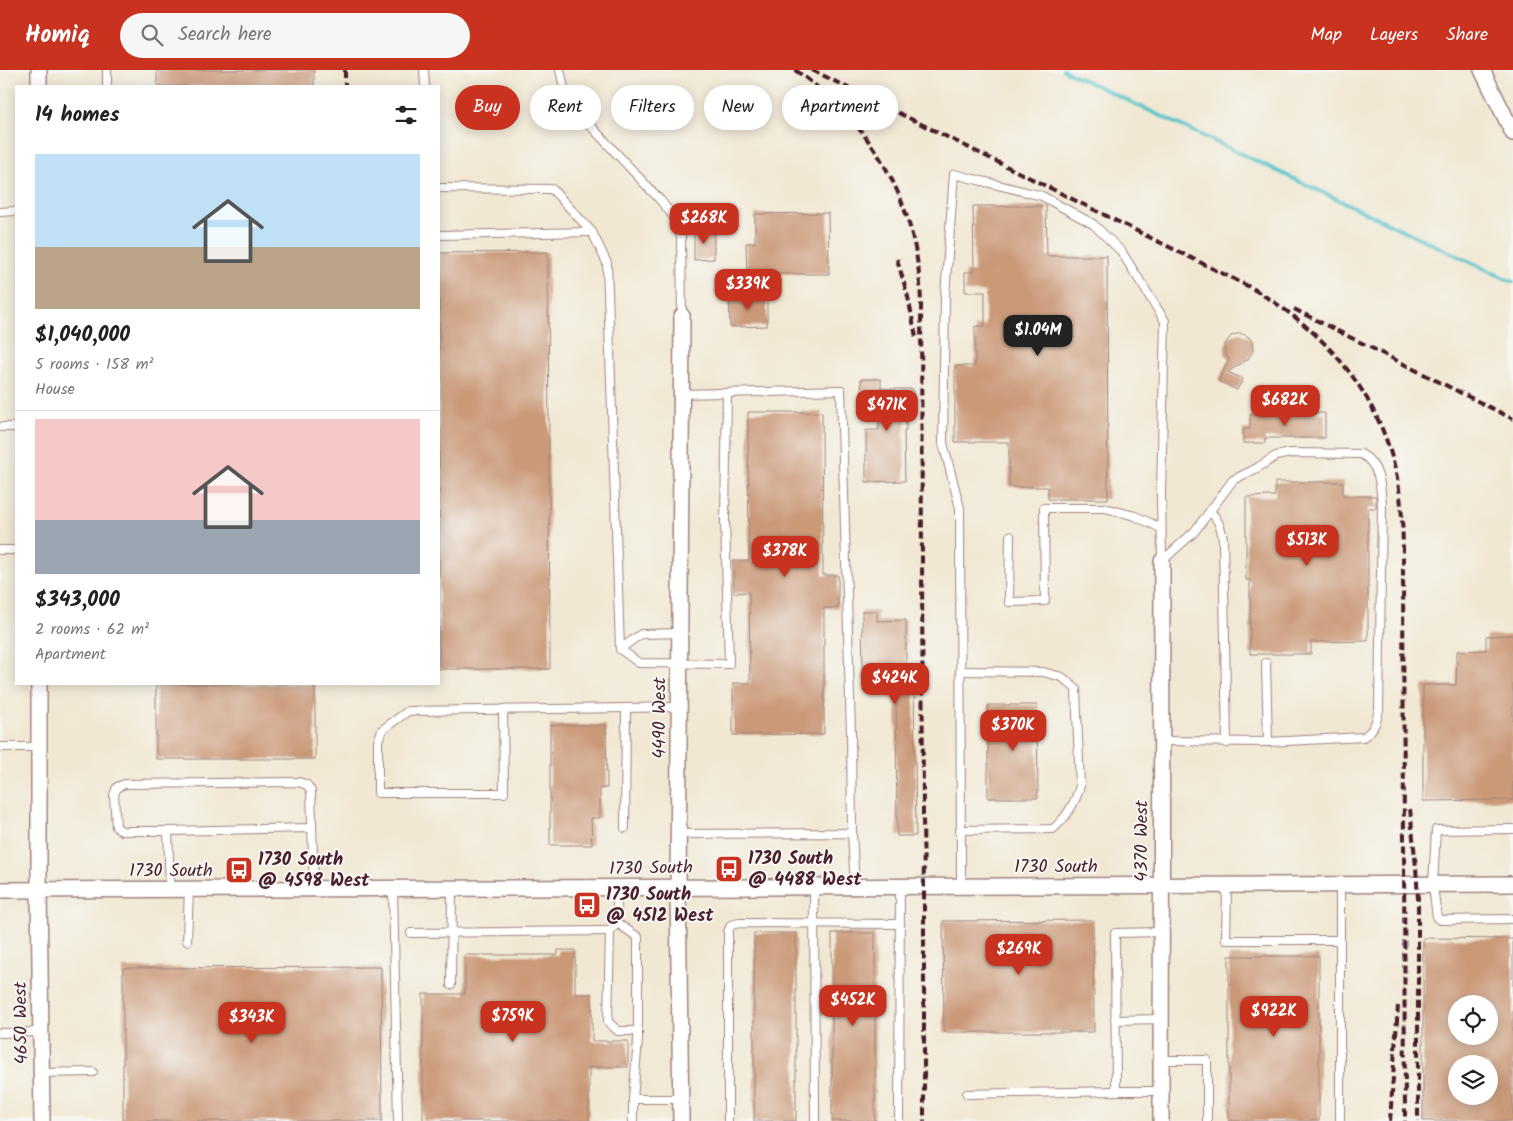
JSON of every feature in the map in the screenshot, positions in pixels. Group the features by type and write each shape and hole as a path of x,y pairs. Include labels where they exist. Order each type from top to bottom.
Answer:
{"street":[{"path":"39,70 39,85"},
{"path":"1485,71 1513,133"},
{"name":"4490 West","path":"682,316 678,834 682,1121"},
{"name":"4370 West","path":"1161,1121 1162,562"},
{"name":"4650 West","path":"39,685 42,1121"},
{"name":"1730 South","path":"0,890 1513,884"}],"lane":[{"path":"107,70 107,85"},
{"path":"424,70 424,85"},
{"path":"560,70 568,106 587,122 673,216 681,236 682,316"},
{"path":"961,886 960,508 943,443 945,296 954,174 1042,196 1093,224 1121,250 1165,321 1160,494 1162,562"},
{"path":"440,188 552,189 592,232 607,263 620,649"},
{"path":"0,212 15,211"},
{"path":"440,235 592,232"},
{"path":"682,394 841,390 855,887"},
{"path":"620,649 639,663 729,664 725,520 727,393"},
{"path":"0,427 15,427"},
{"path":"1161,742 1268,742 1363,737 1370,733 1375,725 1379,709 1382,506 1380,479 1369,459 1361,454 1281,454 1232,480 1194,532 1162,562"},
{"path":"1010,536 1009,602 1046,601 1044,508 1105,508 1136,516 1161,528"},
{"path":"1210,511 1221,525 1223,539 1227,742"},
{"path":"0,550 15,550"},
{"path":"620,649 641,634 680,633"},
{"path":"1266,663 1268,742"},
{"path":"960,671 1043,672 1062,676 1076,689 1080,786 1076,800 1065,819 1053,829 960,830"},
{"path":"503,709 504,792 378,793 378,741 382,730 408,711 503,709 679,707"},
{"path":"626,708 626,828"},
{"path":"0,747 39,747"},
{"path":"312,828 122,831 116,827 114,795 117,787 125,784 299,782 307,785 312,791 314,889"},
{"path":"1513,829 1436,830 1433,885 1436,915 1440,920 1513,919"},
{"path":"168,831 170,889"},
{"path":"678,834 852,833"},
{"path":"1227,885 1226,940 1340,940"},
{"path":"1340,885 1340,1121"},
{"path":"814,887 814,1121"},
{"path":"899,1121 900,887"},
{"path":"392,888 398,1121"},
{"path":"451,985 452,888"},
{"path":"617,888 617,923 610,931 608,1022 618,1031 638,1031"},
{"path":"187,941 189,889"},
{"path":"728,1121 729,928 731,925 739,922 900,924"},
{"path":"617,923 638,937 638,1031 633,1121"},
{"path":"411,933 610,931"},
{"path":"1116,1091 1115,933 1161,932"},
{"path":"1115,1020 1161,1019"},
{"path":"0,1033 40,1032"},
{"path":"1161,1060 1207,1060 1207,1121"},
{"path":"42,1072 94,1072"},
{"path":"967,1094 1161,1091"},
{"path":"633,1099 681,1099"}],"building":[{"path":"157,70 314,70 314,85 157,85"},
{"path":"973,206 1046,206 1047,256 1107,256 1108,499 1048,499 1048,487 1009,487 1009,442 955,442 955,366 975,366 975,326 985,326 985,292 965,292 965,272 974,272"},
{"path":"828,213 829,274 747,274 746,243 755,243 755,214"},
{"path":"694,230 714,230 714,259 694,260"},
{"path":"548,252 550,669 440,669 440,253"},
{"path":"729,295 767,295 767,326 730,327"},
{"path":"1240,333 1249,337 1252,341 1253,351 1248,359 1228,372 1243,379 1237,390 1218,381 1229,359 1225,353 1225,344 1231,336"},
{"path":"861,379 881,379 881,389 913,389 913,414 906,414 906,430 904,430 905,481 866,482 866,430 879,430 879,398 862,398"},
{"path":"748,412 822,412 823,575 838,575 838,608 824,608 824,734 733,735 733,683 750,683 749,592 734,593 733,561 749,561"},
{"path":"1264,413 1325,413 1325,438 1265,438 1265,443 1243,443 1243,429 1250,429 1250,415 1264,415"},
{"path":"1275,482 1343,482 1343,496 1376,496 1376,508 1368,508 1368,641 1311,642 1311,654 1250,654 1250,580 1246,580 1246,497 1275,496"},
{"path":"862,611 877,611 877,621 906,620 906,684 914,684 916,836 897,836 896,681 863,681"},
{"path":"1513,635 1513,800 1423,801 1423,685 1456,685 1457,651 1486,650 1486,636"},
{"path":"156,685 315,685 315,759 156,759"},
{"path":"988,705 1037,705 1038,798 988,798"},
{"path":"550,725 606,725 607,788 600,788 600,818 591,818 592,845 550,845"},
{"path":"1093,920 1094,1032 944,1032 943,921"},
{"path":"754,933 796,933 796,1121 754,1121"},
{"path":"832,933 875,933 875,1121 832,1121"},
{"path":"1423,938 1513,939 1513,1121 1423,1121"},
{"path":"558,950 575,950 575,994 592,994 592,1041 628,1041 628,1067 589,1067 589,1121 423,1121 423,994 465,994 465,955 558,955"},
{"path":"1229,956 1319,956 1319,1121 1229,1121"},
{"path":"381,967 382,1121 123,1121 123,968"}],"waterway":[{"path":"1063,70 1513,282"}],"railway":[{"path":"345,70 345,85"},
{"path":"795,70 824,92 849,117 870,143 888,171 902,202 912,234 918,269 921,305 924,1121"},
{"path":"812,70 1258,291"},
{"path":"897,259 908,297 916,337"},
{"path":"1253,289 1306,326 1329,348 1349,372 1367,398 1381,426 1392,457 1399,489 1403,549 1405,1121"},
{"path":"1294,309 1513,419"},
{"path":"1410,809 1418,899 1418,1121"},
{"path":"1390,1121 1398,1006"}],"place":[{"name":"1730 South @ 4488 West","path":"729,869"},
{"name":"1730 South @ 4598 West","path":"239,870"},
{"name":"1730 South @ 4512 West","path":"587,905"}]}
